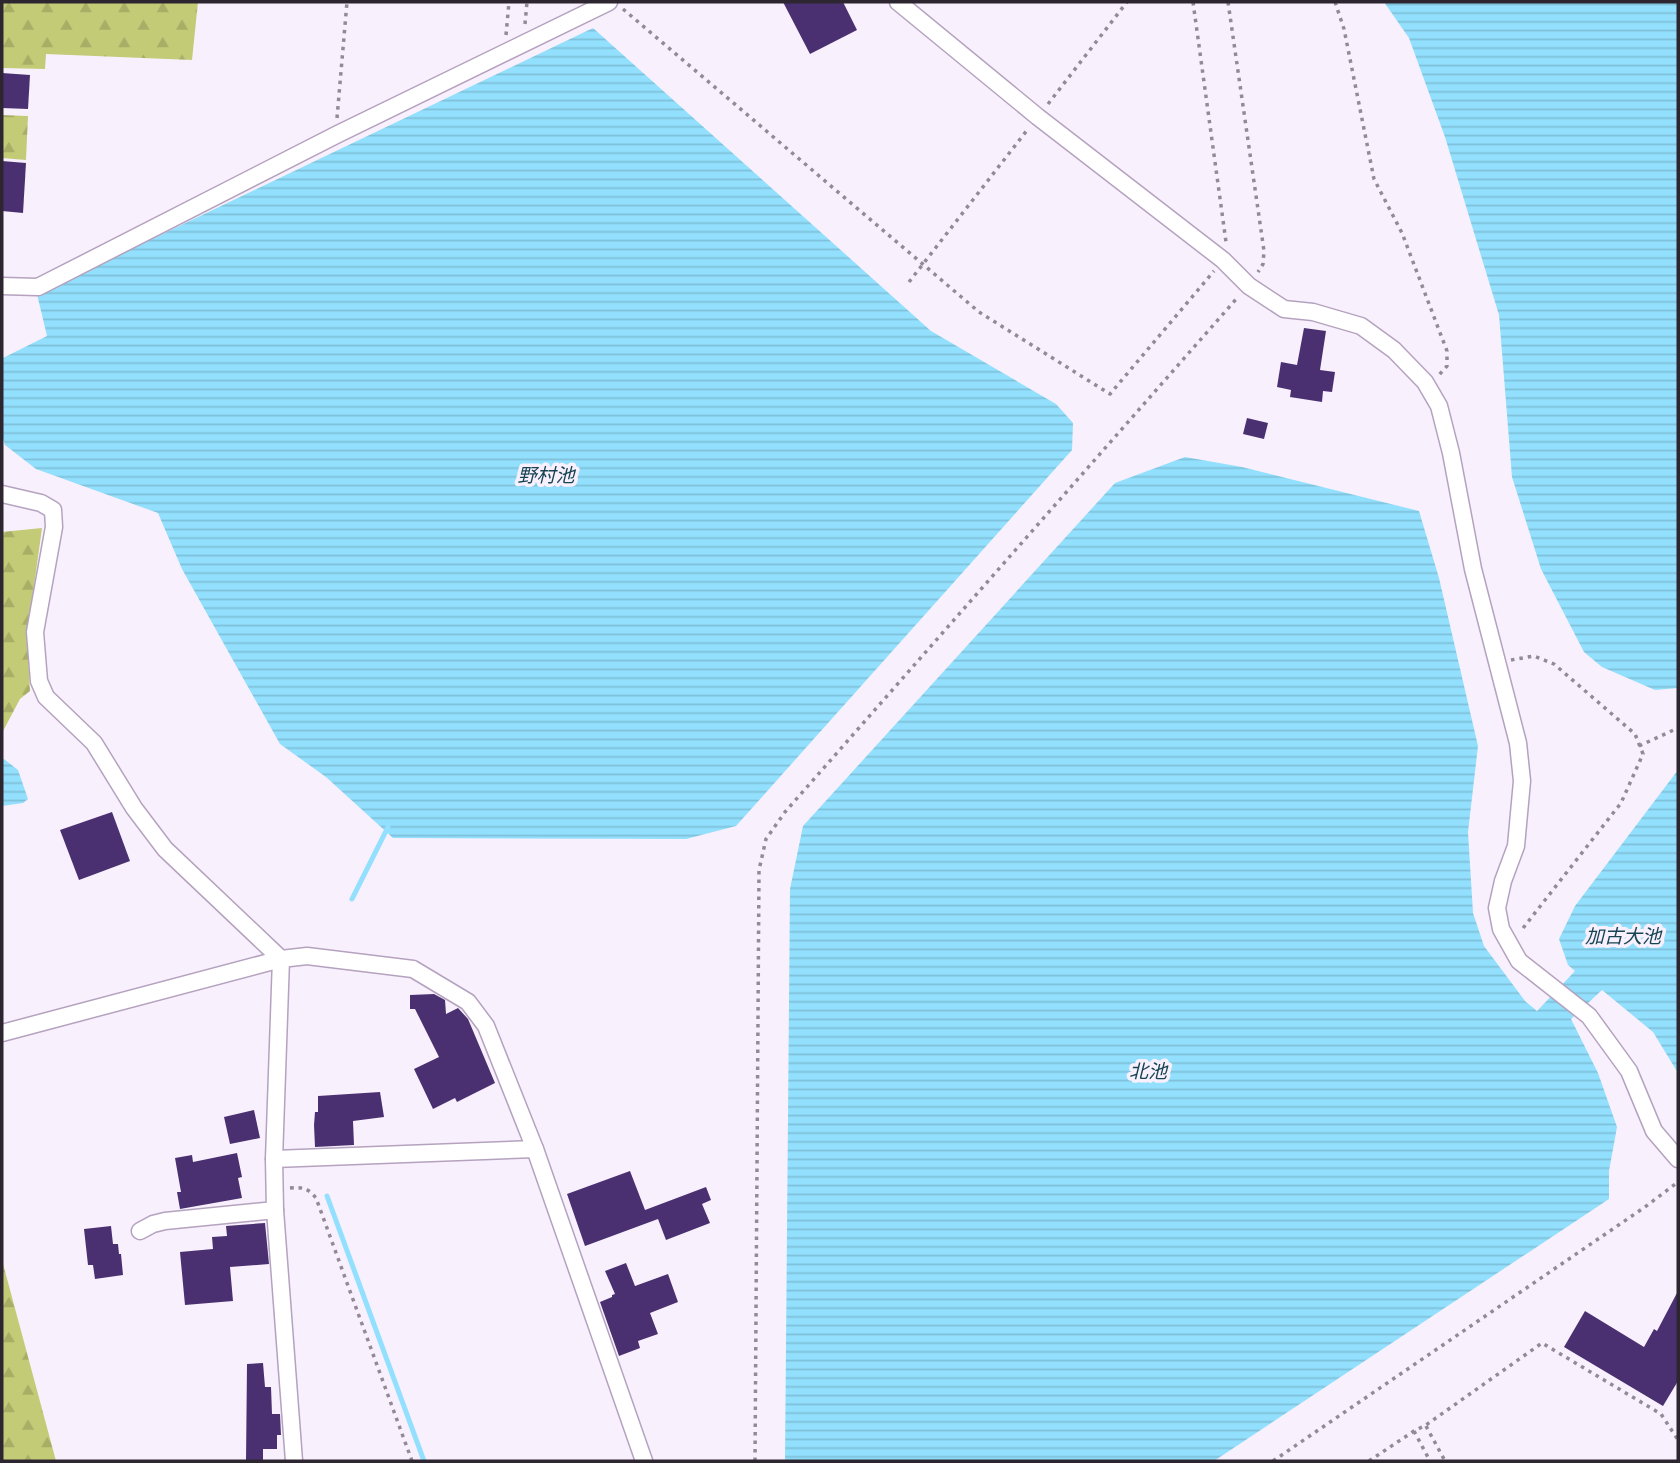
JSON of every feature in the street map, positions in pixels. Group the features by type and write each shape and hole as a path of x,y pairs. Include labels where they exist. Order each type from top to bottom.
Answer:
{"street":[{"path":"2,286 38,287 338,134 609,2"},
{"path":"898,2 1038,117 1223,260 1249,286 1284,309 1313,312 1362,326 1394,350 1425,382 1439,406 1451,453 1473,569 1518,743 1522,781 1516,846 1503,881 1497,908 1501,929 1518,961 1589,1016 1629,1071 1654,1131 1678,1159"},
{"path":"2,495 41,503 53,510 54,527 36,632 39,681 46,696 94,743 134,808 165,849 281,959 274,1189 294,1461"},
{"path":"2,1033 281,959 307,956 413,969 468,1002 486,1026 535,1149 643,1461"},
{"path":"274,1159 535,1149"},
{"path":"141,1231 165,1221 275,1210"}],"path":[{"path":"338,134 337,112 346,2"},
{"path":"508,51 505,41 509,2"},
{"path":"527,2 524,34 527,41"},
{"path":"616,2 923,267 979,312 1110,394 1223,260 1226,248 1193,2"},
{"path":"909,282 1127,2"},
{"path":"755,1461 759,870 766,839 785,812 1249,286 1263,264 1264,251 1228,2"},
{"path":"1335,2 1344,29 1374,179 1402,233 1447,351 1447,366 1436,379 1425,382"},
{"path":"1498,663 1534,656 1554,664 1635,734 1643,754 1621,803 1509,944"},
{"path":"1639,746 1678,728"},
{"path":"1273,1461 1678,1182"},
{"path":"274,1189 302,1187 310,1190 317,1198 412,1461"},
{"path":"1369,1461 1414,1430 1426,1425 1542,1343 1661,1414 1678,1440"},
{"path":"1426,1425 1445,1461"},
{"path":"1414,1430 1430,1461"}],"green space":[{"path":"2,2 198,2 192,60 46,54 45,69 2,68"},
{"path":"2,115 28,116 26,160 2,158"},
{"path":"42,528 27,637 30,691 20,699 2,733 2,532"},
{"path":"2,1260 56,1461 2,1461"}],"water":[{"path":"1384,2 1678,2 1678,688 1655,690 1602,667 1584,652 1541,569 1512,477 1499,315 1445,137 1409,38"},
{"name":"野村池","path":"593,28 931,331 1056,404 1073,423 1072,450 736,826 686,839 393,838 326,777 280,744 182,569 158,513 36,469 5,445 2,436 2,361 3,358 47,336 37,294"},
{"name":"北池","path":"1185,457 1242,467 1419,511 1439,578 1478,746 1468,832 1473,913 1484,946 1525,1001 1537,1011 1575,971 1568,965 1559,939 1575,906 1678,770 1678,1073 1653,1032 1602,990 1571,1019 1598,1073 1617,1127 1609,1171 1609,1199 1214,1461 785,1461 790,889 803,826 1115,483"},
{"path":"4,759 18,770 28,799 23,803 2,806"}],"building":[{"path":"783,2 843,2 857,30 810,54"},
{"path":"2,73 30,75 28,109 2,108"},
{"path":"2,161 26,163 23,213 2,211"},
{"path":"1304,328 1326,331 1320,370 1335,372 1332,392 1323,391 1322,402 1290,397 1291,390 1277,387 1281,362 1297,365"},
{"path":"1247,418 1268,423 1264,439 1243,434"},
{"path":"112,812 130,861 79,880 60,830"},
{"path":"434,994 445,1000 446,1014 458,1008 468,1019 495,1083 457,1102 455,1098 433,1109 414,1069 439,1057 415,1009 410,1009 410,995"},
{"path":"380,1092 384,1117 353,1121 354,1145 315,1147 314,1125 315,1112 318,1112 318,1096"},
{"path":"254,1110 260,1138 230,1144 224,1117"},
{"path":"237,1153 242,1177 238,1178 242,1198 180,1209 177,1192 181,1192 175,1158 192,1155 193,1162"},
{"path":"630,1171 645,1210 706,1187 711,1200 702,1204 710,1223 666,1240 658,1219 585,1246 567,1194"},
{"path":"265,1223 269,1264 230,1267 233,1301 185,1305 180,1252 213,1249 212,1237 227,1236 226,1226"},
{"path":"111,1226 113,1244 118,1244 121,1254 123,1275 95,1279 93,1265 88,1265 84,1229"},
{"path":"626,1263 635,1286 668,1274 678,1302 650,1313 658,1334 638,1341 640,1348 619,1356 600,1302 615,1294 605,1271"},
{"path":"1678,1291 1678,1381 1663,1406 1564,1347 1585,1311 1644,1347 1654,1329 1657,1331"},
{"path":"263,1363 265,1387 271,1387 272,1414 280,1414 281,1435 277,1435 277,1449 263,1449 263,1461 246,1461 247,1364"}],"waterway":[{"path":"352,899 388,827"},
{"path":"327,1196 424,1461"}],"water label":[{"name":"加古大池","path":"1623,936"}]}
